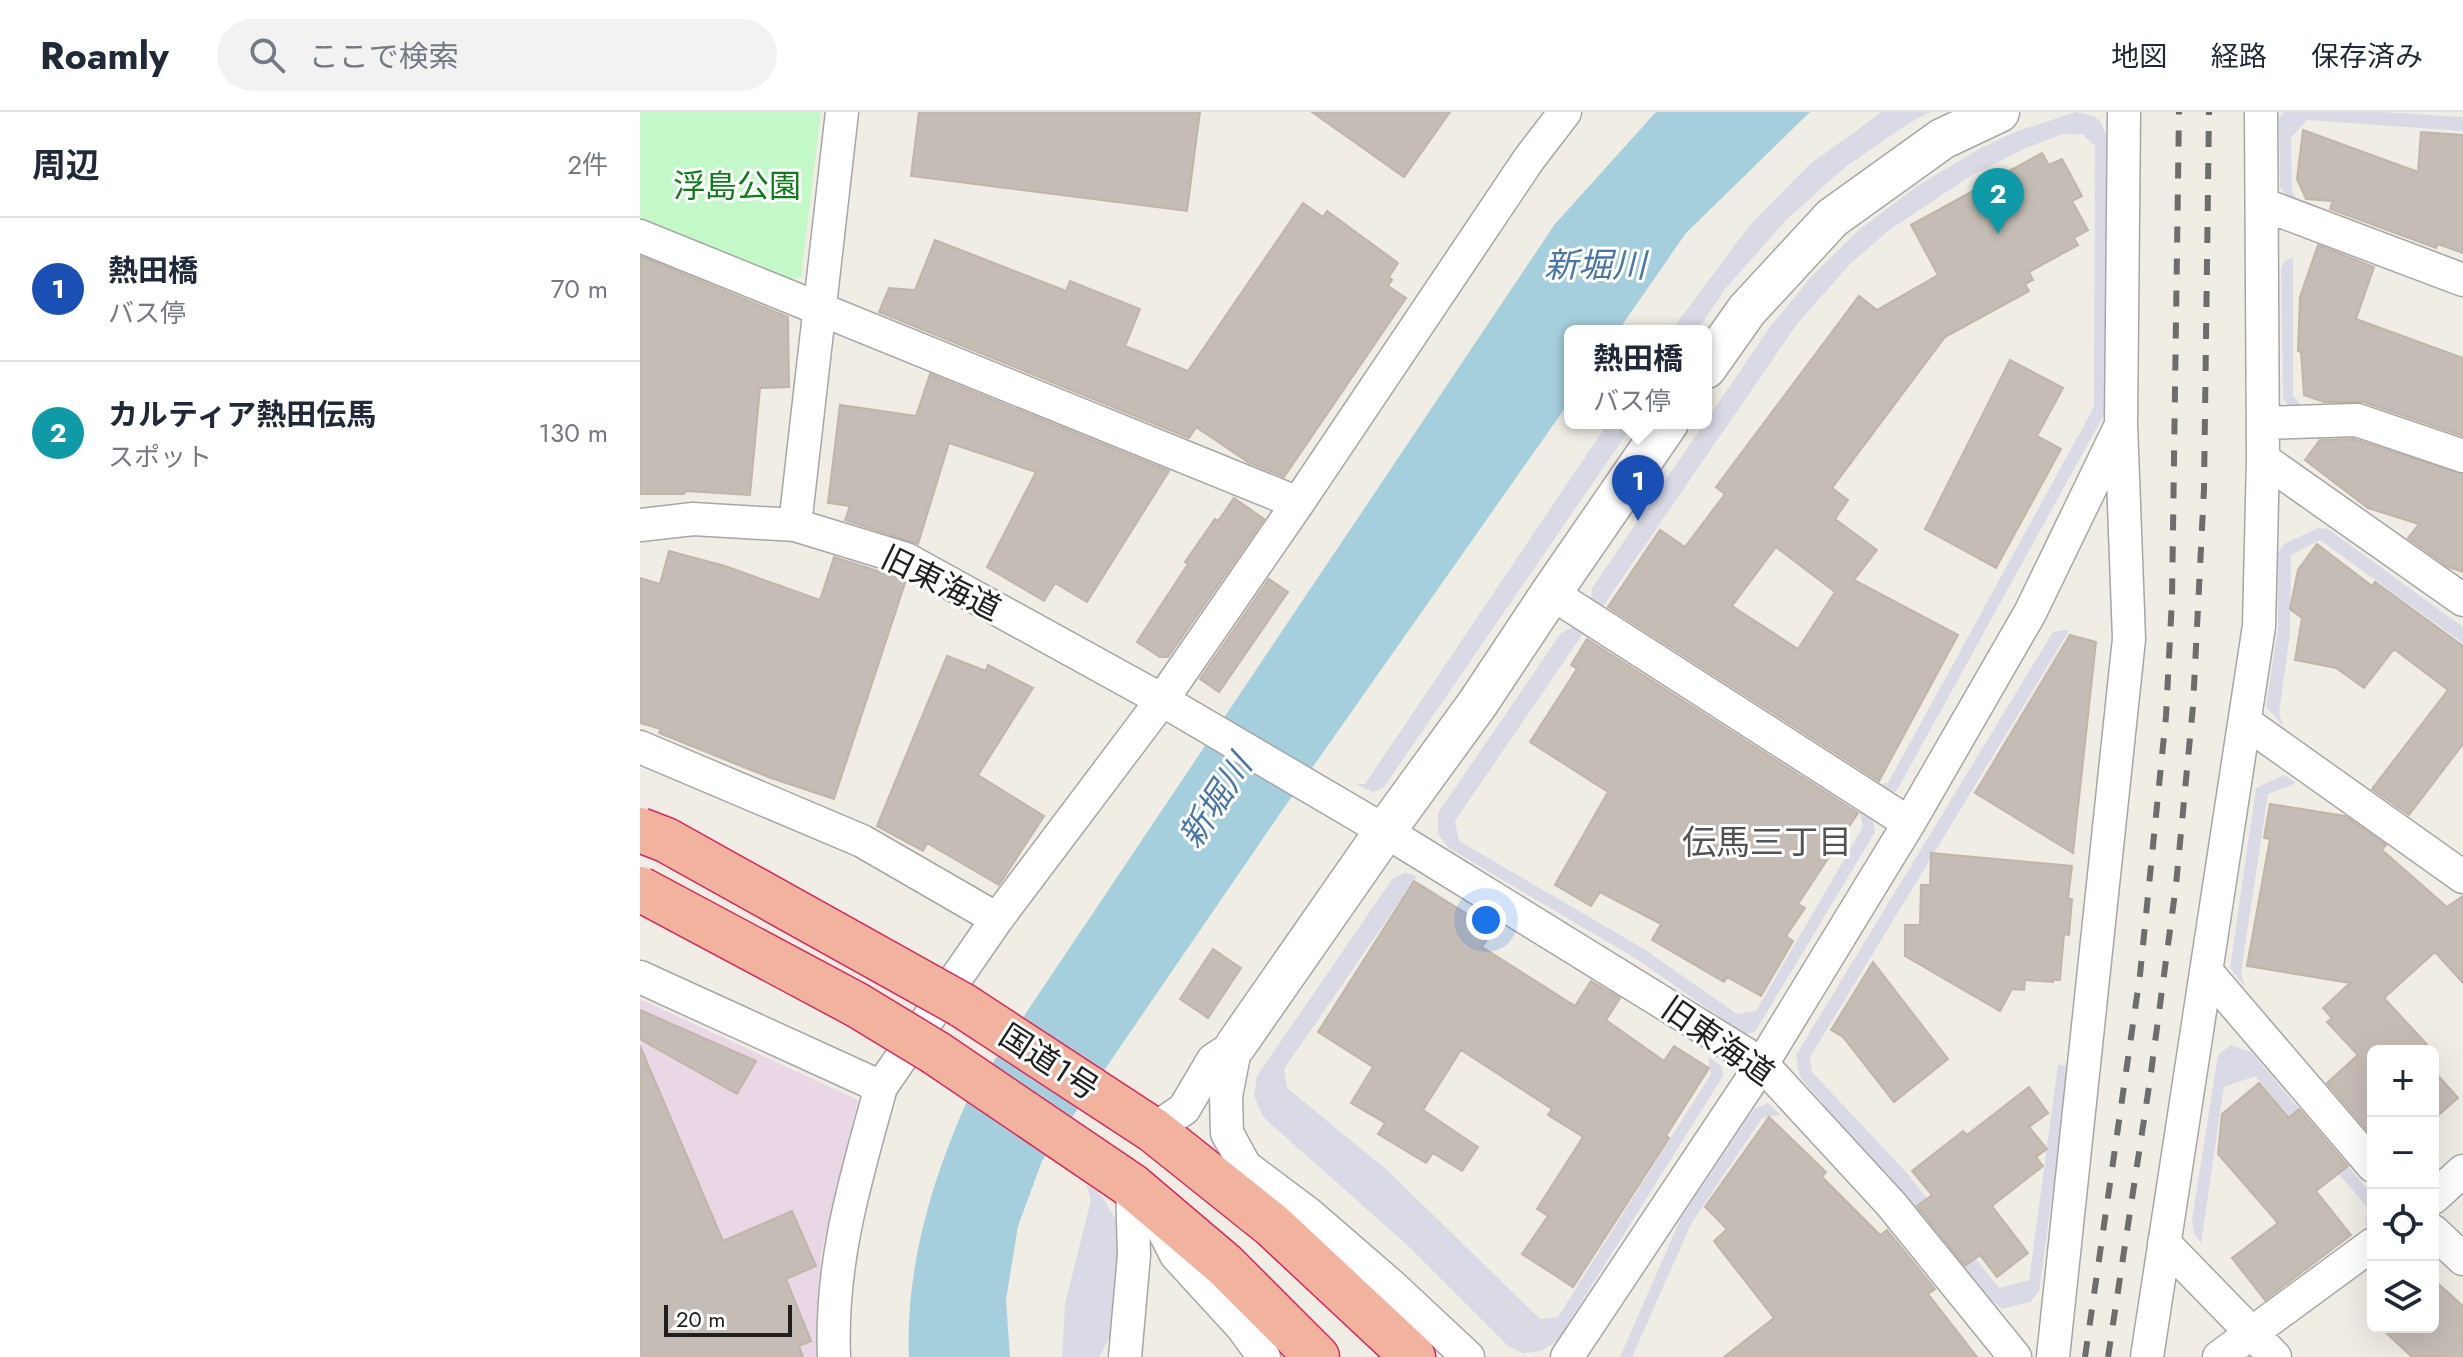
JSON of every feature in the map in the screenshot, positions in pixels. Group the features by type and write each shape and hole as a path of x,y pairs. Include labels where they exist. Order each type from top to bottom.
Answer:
{"highway":[{"name":"国道1号","path":"640,830 680,847 962,1005 1139,1121 1273,1226 1413,1357"},
{"name":"国道1号","path":"640,889 857,1005 936,1053 1096,1162 1140,1194 1225,1265 1317,1357"}],"street":[{"path":"795,525 842,112"},
{"path":"834,1357 835,1299 844,1225 881,1087 997,919 1168,704 1298,503 1529,159 1565,112"},
{"path":"1712,360 1747,310 1832,218 1942,139 1999,112"},
{"path":"2053,1357 2129,639 2121,424 2124,112"},
{"path":"2147,1357 2259,626 2263,459 2261,112"},
{"path":"2262,204 2463,280"},
{"path":"640,236 1298,503"},
{"path":"2263,423 2357,420 2463,456"},
{"path":"1567,1357 1762,1064 1909,823 2030,613 2121,424"},
{"path":"1139,1121 1184,1109 1213,1060 1236,1045 1478,703 1664,429"},
{"path":"2263,459 2463,600"},
{"name":"旧東海道","path":"640,525 693,519 795,525 906,559 1168,704 1385,831 1762,1064 1891,1204 2015,1357"},
{"path":"1551,593 1909,823"},
{"path":"2245,722 2463,877"},
{"path":"640,747 862,841 997,919"},
{"path":"2206,971 2367,1159"},
{"path":"640,977 881,1087"},
{"path":"1236,1045 1226,1096 1227,1133 1245,1166 1309,1214 1468,1357"},
{"path":"2439,1193 2463,1171"},
{"path":"1221,1185 1309,1214"},
{"path":"1125,1357 1140,1194"},
{"path":"1140,1194 1176,1255 1242,1327 1264,1357"},
{"path":"2439,1237 2463,1259"},
{"path":"2164,1243 2275,1357"},
{"path":"2219,1357 2367,1248"}],"shaded area":[{"path":"1882,112 1930,112 1844,168 1785,221 1725,289 1701,325 1675,325 1749,226 1810,164"},
{"path":"2076,112 2100,121 2108,138 2106,411 1896,792 1884,794 1870,785 1888,783 2094,407 2095,146 2082,134 2060,135 1972,175 1888,231 1850,264 1797,324 1599,612 1591,601 1592,588 1700,429 1712,429 1712,412 1770,327 1811,277 1859,230 1916,187 1977,150 2015,132"},
{"path":"2285,112 2382,112 2463,117 2463,131 2307,120 2291,138 2292,192 2300,203 2280,188 2279,118"},
{"path":"2293,257 2293,396 2307,412 2293,412 2283,399 2281,269 2284,262"},
{"path":"1604,429 1630,429 1384,787 1373,792 1356,784 1365,784"},
{"path":"2318,528 2328,529 2463,627 2463,643 2320,540 2291,555 2290,634 2279,713 2283,726 2266,707 2278,628 2278,553 2284,544"},
{"path":"1573,627 1584,632 1455,821 1459,841 1644,949 1737,1014 1756,1011 1863,827 1859,808 1873,819 1875,832 1755,1032 1744,1034 1638,960 1449,848 1438,834 1438,813 1561,633"},
{"path":"2069,631 1810,1057 1812,1072 1906,1172 1999,1288 2029,1280 2058,1065 2070,1066 2039,1291 2030,1302 2002,1309 1990,1299 1800,1077 1796,1055 2053,632"},
{"path":"2284,775 2296,783 2268,794 2241,972 2245,987 2230,968 2256,788"},
{"path":"1405,873 1417,876 1284,1069 1287,1088 1388,1171 1540,1319 1558,1317 1711,1074 1708,1056 1722,1067 1723,1076 1557,1341 1541,1351 1523,1353 1508,1346 1406,1244 1263,1117 1254,1096 1257,1076 1393,878"},
{"path":"640,999 858,1100 821,1254 819,1357 640,1357"},
{"path":"2231,1045 2251,1052 2367,1189 2367,1207 2255,1076 2224,1087 2201,1243 2194,1234 2192,1219 2218,1055"},
{"path":"1768,1103 1781,1115 1762,1118 1692,1222 1632,1357 1620,1357 1681,1218 1754,1109"},
{"path":"1086,1182 1102,1196 1116,1220 1124,1256 1113,1331 1099,1357 1062,1357 1065,1304 1091,1200"}],"green space":[{"name":"浮島公園","path":"640,112 821,112 801,277 777,285 640,224"}],"water":[{"name":"新堀川","path":"1656,112 1810,112 1686,233 1622,325 1564,325 1564,410 1279,815 1042,1161 1018,1226 1006,1300 1010,1357 909,1357 911,1291 923,1226 967,1101 1555,224"}],"building":[{"path":"919,112 1200,112 1187,211 911,176"},
{"path":"1312,112 1450,112 1404,177"},
{"path":"2303,130 2418,172 2421,132 2463,135 2463,253 2438,244 2436,248 2330,209 2333,201 2306,199 2297,179"},
{"path":"2042,153 2049,165 2062,159 2082,196 2072,201 2088,230 2074,238 2078,245 2029,272 2033,280 2025,284 2029,291 1945,337 1832,488 1848,500 1835,519 1877,550 1854,580 1958,635 1879,781 1608,607 1660,530 1685,547 1725,494 1716,487 1859,296 1877,310 1938,275 1911,225","holes":["1776,547 1835,592 1798,649 1732,606"]},
{"path":"1303,203 1323,217 1327,211 1398,263 1389,277 1392,280 1388,286 1406,298 1284,477 1248,462 1196,427 1189,438 879,312 889,288 915,290 935,240 1066,291 1070,281 1140,309 1125,346 1188,371"},
{"path":"2318,245 2374,267 2356,319 2463,358 2463,436 2363,402 2324,402 2304,395 2301,352 2298,351 2300,297"},
{"path":"640,256 788,317 789,387 760,388 750,495 685,491 684,494 640,494"},
{"path":"2010,360 2063,388 2037,436 2061,449 1996,568 1925,529"},
{"path":"930,374 1169,471 1087,602 1055,583 1044,601 987,567 1036,472 949,443 918,544 845,520 850,506 828,503 840,405 916,416"},
{"path":"2354,439 2463,474 2463,572 2449,567 2408,538 2419,524 2368,508 2305,460 2320,440"},
{"path":"1234,498 1264,519 1168,657 1160,657 1137,642 1188,564 1185,562"},
{"path":"2317,544 2372,586 2375,582 2463,646 2463,744 2409,815 2372,789 2448,690 2394,649 2364,688 2336,668 2295,660 2302,618 2290,609 2298,570"},
{"path":"669,551 725,566 820,600 834,557 906,580 834,799 771,778 659,733 661,729 640,723 640,578 660,584"},
{"path":"1269,579 1288,592 1219,692 1200,679"},
{"path":"2070,635 2096,642 2073,853 1975,793"},
{"path":"1587,639 1858,813 1798,904 1805,908 1786,936 1793,941 1761,996 1727,977 1724,982 1652,940 1661,924 1600,892 1591,906 1555,885 1608,792 1530,742 1577,669 1571,665"},
{"path":"947,656 986,671 988,665 1033,688 978,775 1044,816 999,885 927,843 923,851 877,826"},
{"path":"2270,804 2345,816 2386,845 2382,850 2447,907 2463,896 2463,983 2435,952 2384,998 2427,1045 2367,1045 2367,1130 2327,1083 2358,1055 2327,1022 2332,1018 2323,1008 2350,983 2247,966 2270,839 2264,838"},
{"path":"1931,853 2072,866 2068,899 2072,899 2069,935 2064,934 2060,980 2025,980 2024,990 2012,989 2000,1011 1905,956 1905,925 1920,925 1921,885 1930,885"},
{"path":"1414,881 1467,914 1464,918 1490,935 1482,947 1575,1006 1591,981 1620,998 1606,1020 1664,1061 1674,1046 1709,1068 1666,1136 1669,1138 1573,1287 1522,1254 1548,1216 1537,1209 1583,1137 1548,1115 1552,1109 1461,1050 1423,1110 1478,1147 1462,1171 1433,1153 1426,1163 1378,1134 1385,1123 1351,1103 1373,1067 1318,1032"},
{"path":"1213,949 1241,968 1208,1018 1180,999"},
{"path":"1873,962 1948,1059 1894,1102 1843,1037 1831,1030"},
{"path":"640,1010 756,1061 737,1094 640,1039"},
{"path":"640,1046 723,1241 792,1211 816,1266 786,1279 811,1341 799,1346 803,1357 640,1357"},
{"path":"2439,1077 2458,1098 2439,1115"},
{"path":"2259,1083 2289,1118 2299,1109 2348,1166 2316,1191 2351,1235 2265,1300 2232,1258 2278,1223 2218,1154 2222,1114"},
{"path":"2029,1087 2048,1113 2029,1127 2047,1149 2036,1157 2043,1166 1992,1206 2028,1253 1997,1277 1980,1255 1965,1266 1917,1206 1932,1195 1912,1171 1963,1131 1967,1135"},
{"path":"1769,1117 1826,1172 1822,1177 1880,1235 1887,1230 1935,1289 1928,1294 1977,1357 1724,1357 1774,1318 1714,1241 1727,1229 1705,1207"},
{"path":"2439,1284 2463,1306 2463,1357 2412,1357 2386,1333 2439,1333"}],"railway":[{"path":"2085,1357 2140,975 2166,716 2172,599 2179,112"},
{"path":"2108,1357 2176,885 2193,706 2204,489 2209,112"}],"place":[{"name":"カルティア熱田伝馬","path":"1998,234"},
{"name":"熱田橋","path":"1638,521"}],"district":[{"name":"伝馬三丁目","path":"1767,842"}]}
